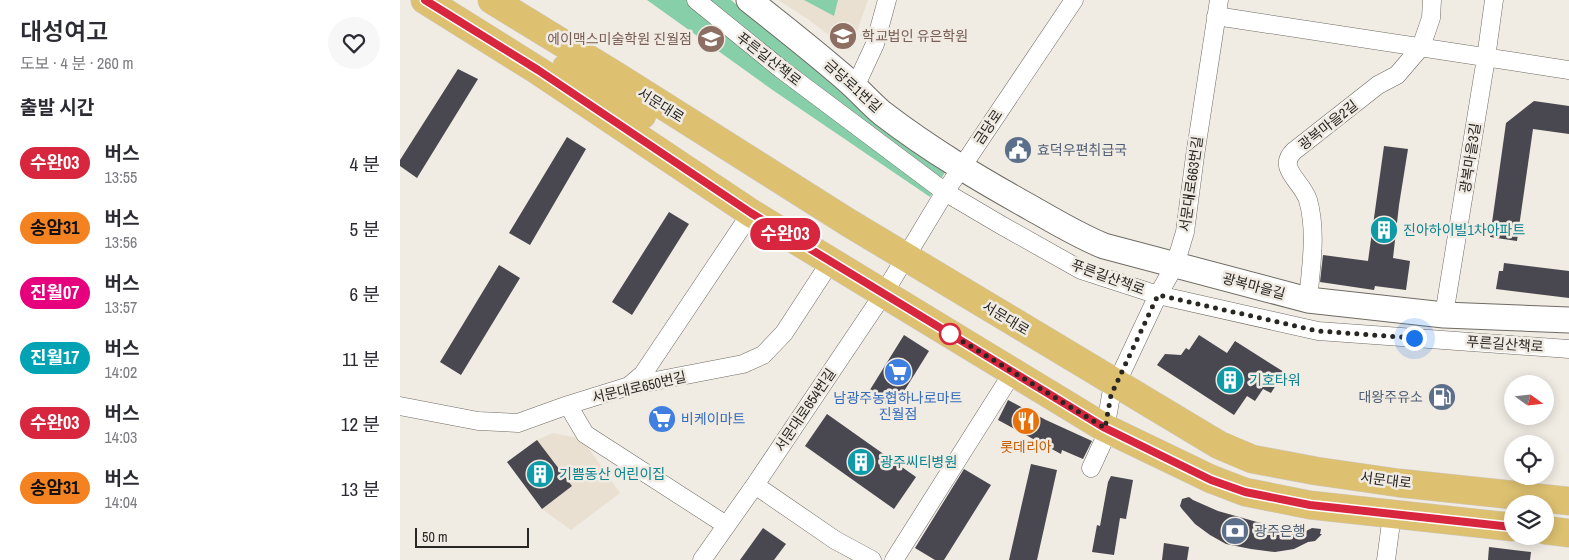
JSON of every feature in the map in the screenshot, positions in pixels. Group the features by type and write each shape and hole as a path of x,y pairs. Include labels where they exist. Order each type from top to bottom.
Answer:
{"main road":[{"path":"425,0 538,70 751,213 1105,428 1211,480 1245,492 1310,505 1504,526"},
{"name":"서문대로","path":"492,0 819,204 1219,445 1252,458 1316,471 1569,501"},
{"path":"538,70 564,67 824,224 837,230 841,225 840,222 819,204"},
{"path":"1554,531 1569,533"}],"street":[{"name":"푸른길산책로","path":"696,0 781,69 945,192 1081,270 1158,295 1318,331 1569,348"},
{"name":"금당로1번길","path":"749,0 805,43 881,112 960,169"},
{"path":"855,87 875,44 887,0"},
{"name":"금당로","path":"906,257 960,169 1074,0"},
{"name":"광복마을2길","path":"1308,300 1312,247 1310,209 1303,187 1289,171 1287,161 1289,156 1378,85 1397,75 1421,47 1431,18 1432,0"},
{"name":"광복마을3길","path":"1444,315 1494,0"},
{"name":"서문대로663번길","path":"1091,468 1102,442 1111,395 1158,295 1175,265 1186,232 1195,156 1217,8 1421,47 1569,70"},
{"name":"광복마을길","path":"960,169 1094,242 1114,249 1308,300 1444,315 1569,320"},
{"path":"629,386 643,374 751,213"},
{"name":"서문대로654번길","path":"702,560 755,485 884,293 906,257"},
{"name":"서문대로650번길","path":"400,406 478,421 518,423 629,386 743,364 763,355 784,333 832,261"},
{"path":"894,560 1013,372"},
{"path":"568,405 585,434 726,525"},
{"path":"755,485 835,540 872,560"},
{"path":"1386,560 1392,515"}],"shaded area":[{"name":"학교법인 유은학원","path":"778,0 868,0 850,51 809,20"},
{"path":"553,433 582,439 620,493 571,530 542,509 507,462 537,440"}],"green space":[{"path":"647,0 731,0 885,127 947,169 930,197 774,91"},
{"path":"804,0 838,0 834,16"}],"building":[{"path":"458,69 478,79 417,178 400,166 400,160"},
{"path":"1534,101 1569,106 1569,134 1533,129 1517,241 1490,237 1506,123"},
{"path":"567,137 586,149 530,245 509,233"},
{"name":"진아하이빌1차아파트","path":"1384,146 1408,149 1393,258 1410,261 1406,290 1375,286 1374,290 1320,282 1323,255 1368,261"},
{"path":"669,212 689,224 632,315 612,302"},
{"path":"1504,263 1569,271 1569,298 1496,289 1499,271 1503,271"},
{"path":"499,265 520,278 461,375 440,362"},
{"name":"남광주농협하나로마트 진월점","path":"904,335 929,351 893,409 868,393"},
{"name":"기호타워","path":"1199,335 1227,353 1235,341 1284,372 1271,393 1263,389 1255,401 1247,396 1234,415 1157,365 1165,354 1181,355 1186,348 1189,350"},
{"path":"1008,400 1092,441 1083,459 1062,450 1061,454 998,420"},
{"name":"광주씨티병원","path":"827,414 916,477 894,509 805,446"},
{"name":"기쁨동산 어린이집","path":"537,440 572,486 542,509 507,462"},
{"path":"1031,464 1057,470 1037,560 1009,560"},
{"path":"964,469 991,485 944,560 935,560 915,548"},
{"path":"1111,476 1133,480 1126,519 1120,518 1114,555 1092,552 1097,525 1100,526 1108,482"},
{"path":"1189,497 1218,511 1257,522 1306,531 1312,528 1321,529 1320,534 1322,534 1315,541 1308,542 1294,549 1275,552 1226,544 1195,524 1182,509 1180,506 1182,499"},
{"path":"763,528 786,544 774,560 740,560"},
{"path":"1164,543 1189,547 1187,560 1162,560"},
{"path":"1489,547 1531,552 1530,560 1488,560"}],"bus line":[{"name":"수완03","path":"425,0 538,70 751,213 1105,428 1211,480 1245,492 1310,505 1504,526"}],"place":[{"name":"학교법인 유은학원","path":"843,36"},
{"name":"에이맥스미술학원 진월점","path":"711,39"},
{"name":"효덕우편취급국","path":"1018,150"},
{"name":"진아하이빌1차아파트","path":"1384,230"},
{"name":"남광주농협하나로마트 진월점","path":"898,372"},
{"name":"기호타워","path":"1230,380"},
{"name":"대왕주유소","path":"1442,397"},
{"name":"비케이마트","path":"662,419"},
{"name":"롯데리아","path":"1026,421"},
{"name":"광주씨티병원","path":"861,462"},
{"name":"기쁨동산 어린이집","path":"540,474"},
{"name":"광주은행","path":"1235,531"}],"route":[{"path":"950,334 1105,428 1111,395 1158,295 1318,331 1414,338"}]}
